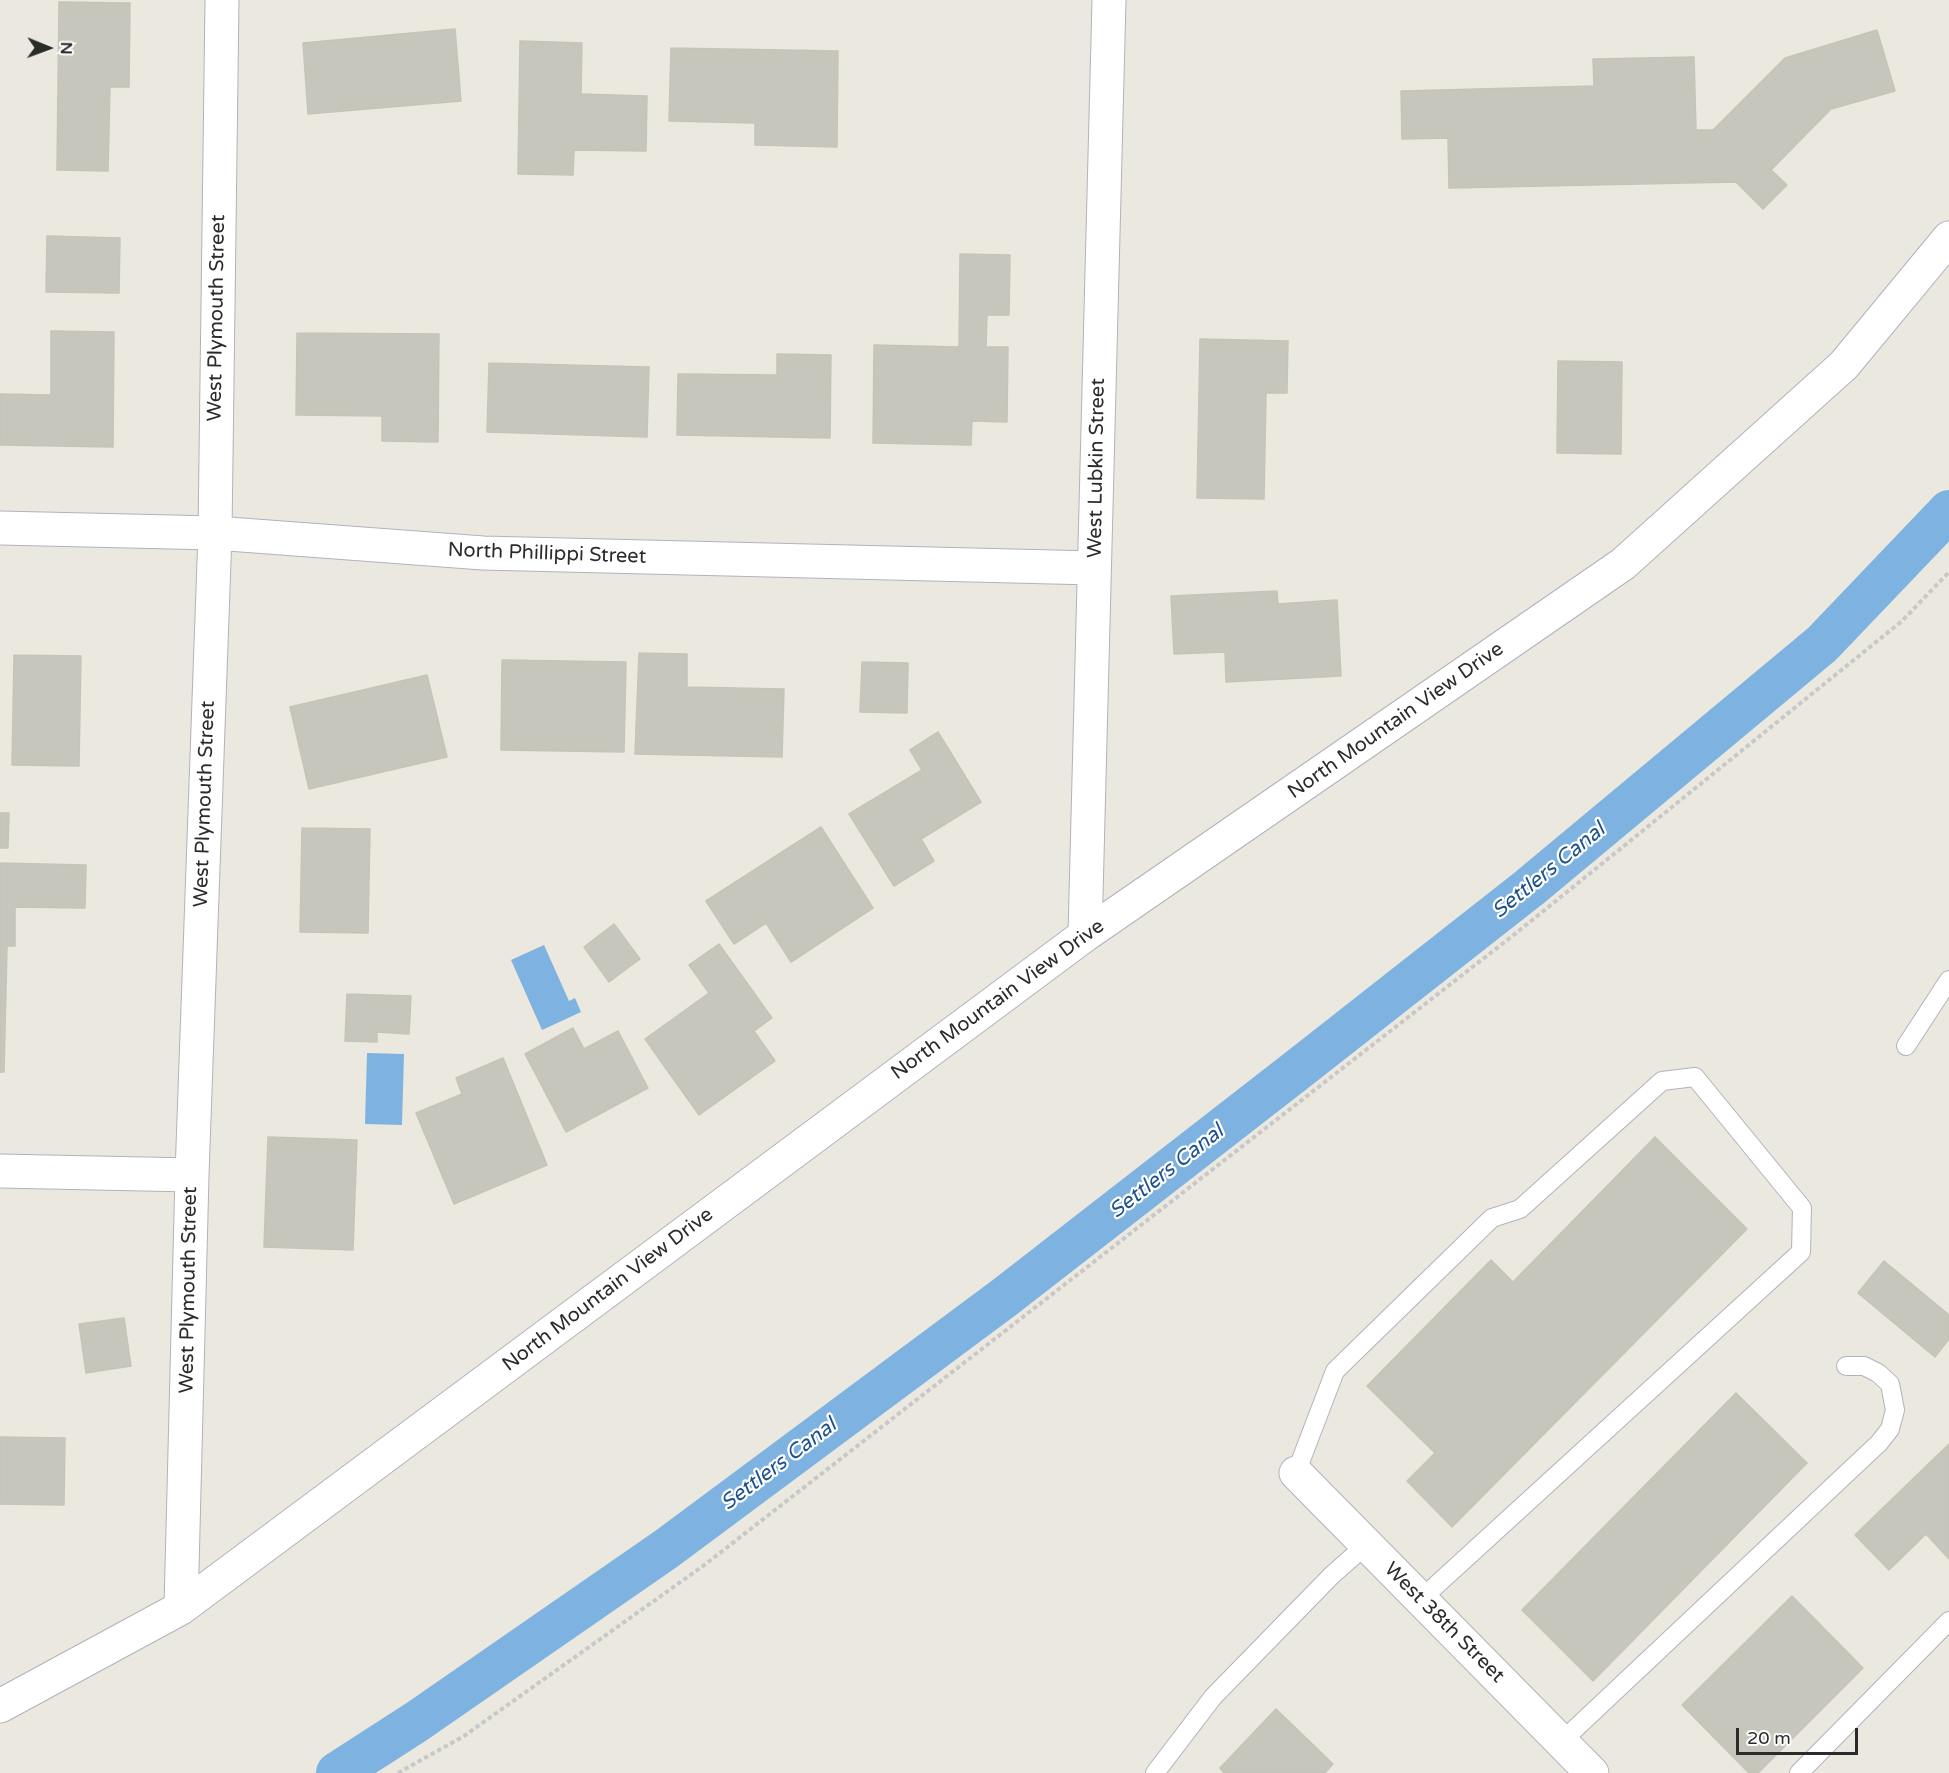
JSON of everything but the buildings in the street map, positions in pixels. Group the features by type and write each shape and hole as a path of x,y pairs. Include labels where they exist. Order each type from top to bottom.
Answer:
{"street":[{"name":"West Plymouth Street","path":"181,1608 192,1175 215,533 222,0"},
{"name":"West Lubkin Street","path":"1085,935 1109,0"},
{"name":"North Mountain View Drive","path":"0,1706 181,1608 1085,935 1623,564 1844,365 1949,238"},
{"name":"North Phillippi Street","path":"0,528 215,533 483,553 1094,568"},
{"path":"0,1171 192,1175"},
{"name":"West 38th Street","path":"1296,1473 1592,1773"}],"lane":[{"path":"1906,1046 1949,980"},
{"path":"1296,1473 1335,1371 1492,1218 1520,1209 1662,1081 1695,1077 1802,1208 1801,1252 1420,1599"},
{"path":"1561,1742 1878,1443 1890,1429 1895,1410 1890,1384 1878,1373 1864,1366 1846,1366"},
{"path":"1155,1773 1213,1697 1297,1611 1366,1545"},
{"path":"1799,1773 1949,1622"}],"path":[{"path":"398,1773 464,1736 703,1566 1515,934 1902,621 1949,572"}],"water":[{"path":"544,945 569,1001 575,998 581,1012 542,1030 511,960"},
{"path":"367,1053 404,1054 402,1125 365,1124"}],"waterway":[{"name":"Settlers Canal","path":"337,1773 416,1722 666,1549 1005,1297 1301,1067 1529,888 1822,644 1949,511"}]}
